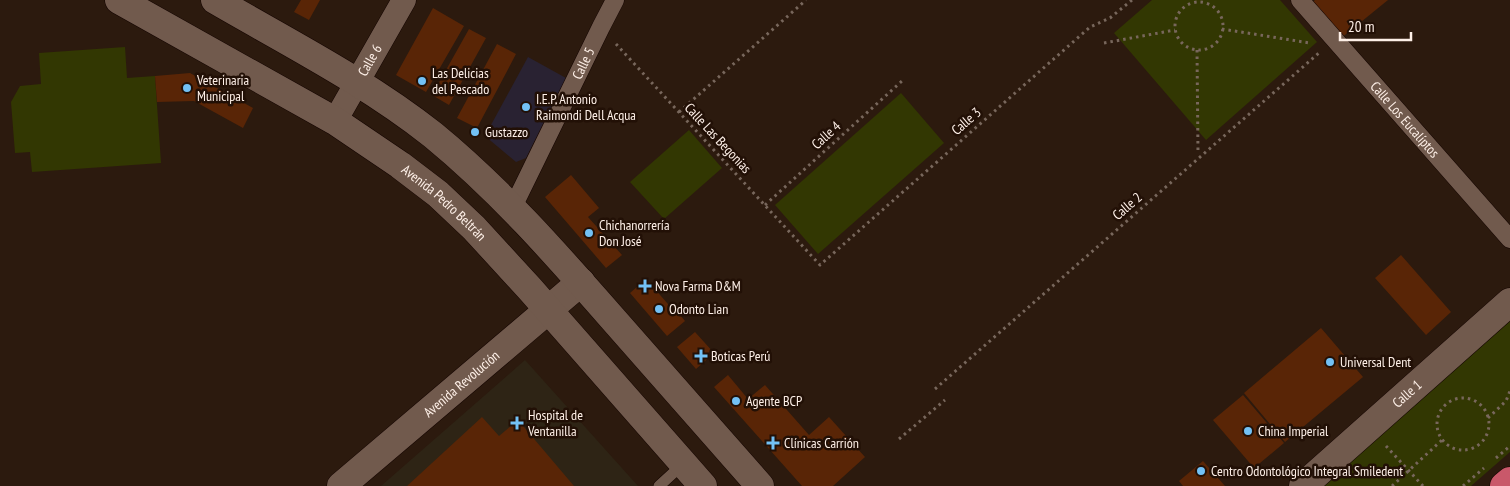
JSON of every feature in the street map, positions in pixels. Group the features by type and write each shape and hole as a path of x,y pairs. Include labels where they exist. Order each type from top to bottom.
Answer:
{"highway":[{"path":"1504,486 1510,481"}],"main road":[{"name":"Avenida Pedro Beltrán","path":"119,0 335,121 400,165 438,194 474,228 703,486"},
{"path":"215,0 357,82 432,134 479,174 513,207 581,282 760,486"},
{"name":"Avenida Revolución","path":"341,486 581,282"},
{"name":"Calle 1","path":"1303,486 1510,302"}],"street":[{"name":"Calle 6","path":"335,121 404,0"},
{"name":"Calle 5","path":"513,207 616,0"},
{"name":"Calle Los Eucalíptos","path":"1300,0 1331,43 1510,239"}],"lane":[{"path":"659,486 684,464"}],"path":[{"path":"679,112 806,0"},
{"name":"Calle 3","path":"820,265 1090,27 1110,18 1132,0"},
{"path":"1207,2 1219,13 1222,33 1217,42 1210,48 1198,50 1185,46 1179,40 1175,30 1174,24 1178,14 1184,7 1193,3 1207,2"},
{"name":"Calle Las Begonias","path":"601,27 820,265"},
{"path":"1222,29 1331,43"},
{"path":"1104,43 1175,30"},
{"name":"Calle 2","path":"935,389 1331,43"},
{"path":"1198,50 1198,153"},
{"name":"Calle 4","path":"765,206 902,81"},
{"path":"1488,418 1506,401 1510,391"},
{"path":"1457,398 1471,399 1482,406 1488,418 1488,432 1480,444 1467,449 1454,448 1442,440 1437,428 1438,414 1445,404 1457,398"},
{"path":"899,439 945,400"},
{"path":"1380,440 1423,486"},
{"path":"1392,486 1442,440"}],"shaded area":[{"name":"I.E.P. Antonio Raimondi Dell Acqua","path":"528,57 566,78 526,158 516,162 485,136"},
{"name":"Hospital de Ventanilla","path":"525,360 638,486 381,486"}],"green space":[{"path":"1152,0 1280,0 1317,42 1206,140 1114,33"},
{"path":"125,47 127,78 155,76 161,163 32,172 30,152 15,153 11,102 20,86 41,84 39,53"},
{"path":"901,93 944,143 818,254 775,205"},
{"path":"689,130 722,168 664,219 630,182"},
{"path":"1510,321 1510,452 1471,486 1322,486"}],"building":[{"path":"301,0 320,0 309,20 294,12"},
{"path":"1315,0 1388,0 1340,39 1311,4"},
{"path":"433,8 464,26 426,92 396,75"},
{"path":"469,29 486,38 449,105 432,95"},
{"path":"497,44 516,54 477,128 457,118"},
{"name":"Veterinaria Municipal","path":"190,73 253,108 243,128 194,101 157,102 155,76"},
{"path":"571,175 599,208 588,217 622,255 606,268 545,197"},
{"path":"1401,255 1451,312 1426,335 1375,278"},
{"path":"646,279 685,321 667,336 630,293"},
{"path":"1321,328 1363,377 1285,442 1244,393"},
{"path":"695,332 714,353 696,369 677,347"},
{"path":"728,375 748,399 765,385 809,435 829,417 865,457 833,486 802,486 714,387"},
{"name":"China Imperial","path":"1243,395 1284,443 1254,468 1213,420"},
{"name":"Hospital de Ventanilla","path":"482,417 499,436 518,420 574,486 407,486"},
{"name":"Centro Odontológico Integral Smiledent","path":"1203,461 1225,486 1183,486 1179,481"}],"place":[{"name":"Las Delicias del Pescado","path":"422,81"},
{"name":"Veterinaria Municipal","path":"187,88"},
{"name":"I.E.P. Antonio Raimondi Dell Acqua","path":"526,107"},
{"name":"Gustazzo","path":"475,132"},
{"name":"Chichanorrería Don José","path":"589,233"},
{"name":"Nova Farma D&M","path":"645,286"},
{"name":"Odonto Lian","path":"659,309"},
{"name":"Boticas Perú","path":"701,356"},
{"name":"Universal Dent","path":"1330,362"},
{"name":"Agente BCP","path":"736,401"},
{"name":"Hospital de Ventanilla","path":"517,423"},
{"name":"China Imperial","path":"1248,431"},
{"name":"Clínicas Carrión","path":"773,443"},
{"name":"Centro Odontológico Integral Smiledent","path":"1201,471"}]}
